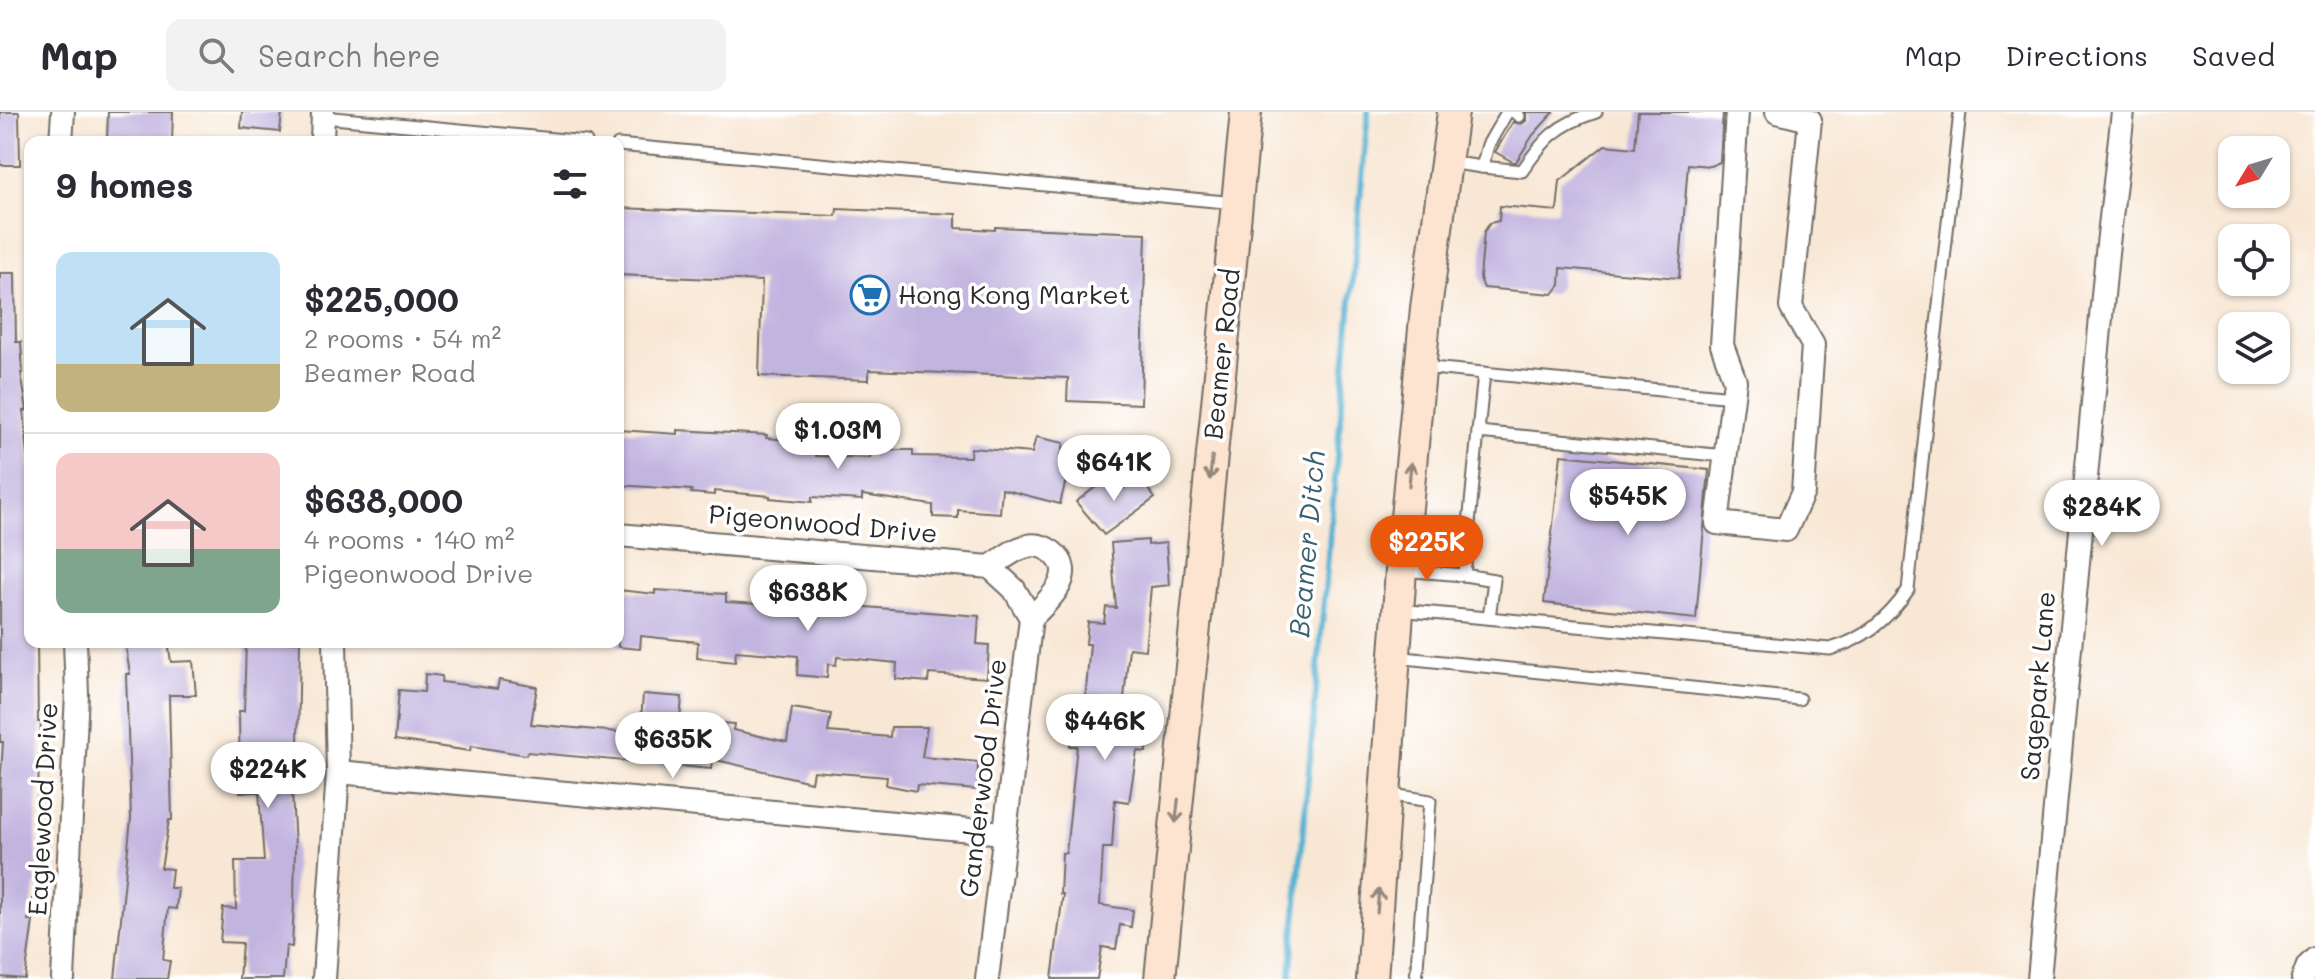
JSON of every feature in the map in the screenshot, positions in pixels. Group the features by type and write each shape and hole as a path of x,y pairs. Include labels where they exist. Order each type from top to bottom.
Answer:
{"main road":[{"name":"Beamer Road","path":"1160,979 1246,112"},
{"path":"1372,979 1397,610 1426,308 1453,112"}],"street":[{"path":"61,136 63,112"},
{"path":"1737,112 1722,345 1735,381 1717,523 1786,530 1803,492 1813,345 1791,307 1810,120 1777,112"},
{"name":"Sagepark Lane","path":"2039,979 2123,112"},
{"path":"322,136 323,115"},
{"name":"Pigeonwood Drive","path":"624,536 990,567"},
{"path":"1038,545 1057,556 1063,578 1059,589 1031,618 1014,589 990,567 1026,546 1038,545"},
{"name":"Ganderwood Drive","path":"987,979 1031,618"},
{"name":"Eaglewood Drive","path":"63,979 77,694 75,648"},
{"path":"324,979 338,772 335,648"},
{"path":"338,772 1004,833"},
{"path":"2303,979 2308,966 2315,959"}],"lane":[{"path":"1446,162 1522,171 1522,162 1541,135 1560,128 1576,115 1593,112"},
{"path":"1397,610 1830,649 1854,642 1895,609 1908,590 1960,112"},
{"path":"1482,167 1513,113"},
{"path":"323,115 528,136"},
{"path":"1552,117 1560,128"},
{"path":"624,146 1237,203"},
{"path":"1420,367 1733,397"},
{"path":"1464,575 1484,373"},
{"path":"1478,432 1726,456"},
{"path":"1401,570 1494,580 1489,618"},
{"path":"1394,656 1799,699"},
{"path":"1385,794 1430,801 1416,979"}],"building":[{"path":"0,112 19,112 20,165 0,165"},
{"path":"108,112 173,112 172,136 107,136"},
{"path":"242,112 282,112 280,132 241,128"},
{"path":"1526,112 1554,112 1513,162 1495,152 1513,122 1521,124 1526,121"},
{"path":"1638,112 1723,112 1720,162 1710,166 1688,164 1679,278 1561,268 1560,285 1553,294 1484,288 1480,278 1484,232 1490,223 1499,221 1500,206 1557,211 1560,181 1605,145 1635,148"},
{"path":"624,208 836,216 837,209 956,214 956,228 1146,233 1141,404 1067,401 1068,378 869,370 869,380 759,376 762,281 624,275"},
{"path":"0,273 15,273 16,342 21,342 24,392 24,648 37,648 38,722 41,722 36,833 38,875 28,920 33,921 25,979 0,977 3,742 0,742"},
{"path":"624,430 767,435 766,438 817,443 816,456 870,458 871,450 913,450 913,456 970,457 971,448 1032,453 1036,437 1064,443 1061,457 1071,460 1060,504 1002,489 1000,513 958,510 958,518 933,517 933,505 862,495 862,500 812,497 812,502 714,491 714,495 691,493 692,490 624,485"},
{"path":"1561,455 1709,470 1696,619 1544,603"},
{"path":"1109,477 1120,491 1139,477 1155,498 1104,535 1076,502"},
{"path":"1148,540 1148,545 1166,543 1169,585 1151,587 1145,650 1129,648 1123,709 1149,711 1146,752 1137,751 1129,802 1115,800 1112,848 1103,848 1100,905 1133,910 1131,927 1120,925 1116,949 1102,947 1097,979 1052,979 1063,894 1060,894 1062,853 1066,853 1077,746 1070,746 1072,724 1083,725 1090,644 1086,644 1088,622 1104,623 1106,607 1116,608 1111,543"},
{"path":"624,591 726,594 726,602 802,607 803,602 979,616 977,644 989,645 987,678 929,674 928,682 896,679 897,663 837,657 836,665 828,664 827,678 797,675 798,656 736,651 735,662 697,658 698,642 641,636 640,649 624,648"},
{"path":"126,648 169,648 171,662 193,661 196,695 169,695 172,820 169,820 161,868 172,869 170,888 178,888 176,909 168,908 163,960 170,961 167,979 115,979 131,818 126,674 130,674"},
{"path":"246,648 300,648 297,792 292,792 295,847 292,947 286,946 283,979 239,979 242,943 220,942 223,908 236,909 235,861 264,861 259,792 240,792 239,711 244,711"},
{"path":"425,674 442,676 441,682 497,689 499,680 537,687 531,724 640,734 643,694 682,697 680,720 734,724 733,730 787,742 792,708 831,714 828,732 890,737 891,727 927,727 922,757 978,762 977,790 917,785 916,791 886,785 887,777 813,771 811,782 712,759 711,769 527,752 526,755 471,746 470,751 395,740 399,690 424,692"}],"waterway":[{"name":"Beamer Ditch","path":"1290,979 1368,112"}],"place":[{"name":"Hong Kong Market","path":"870,295"}]}
